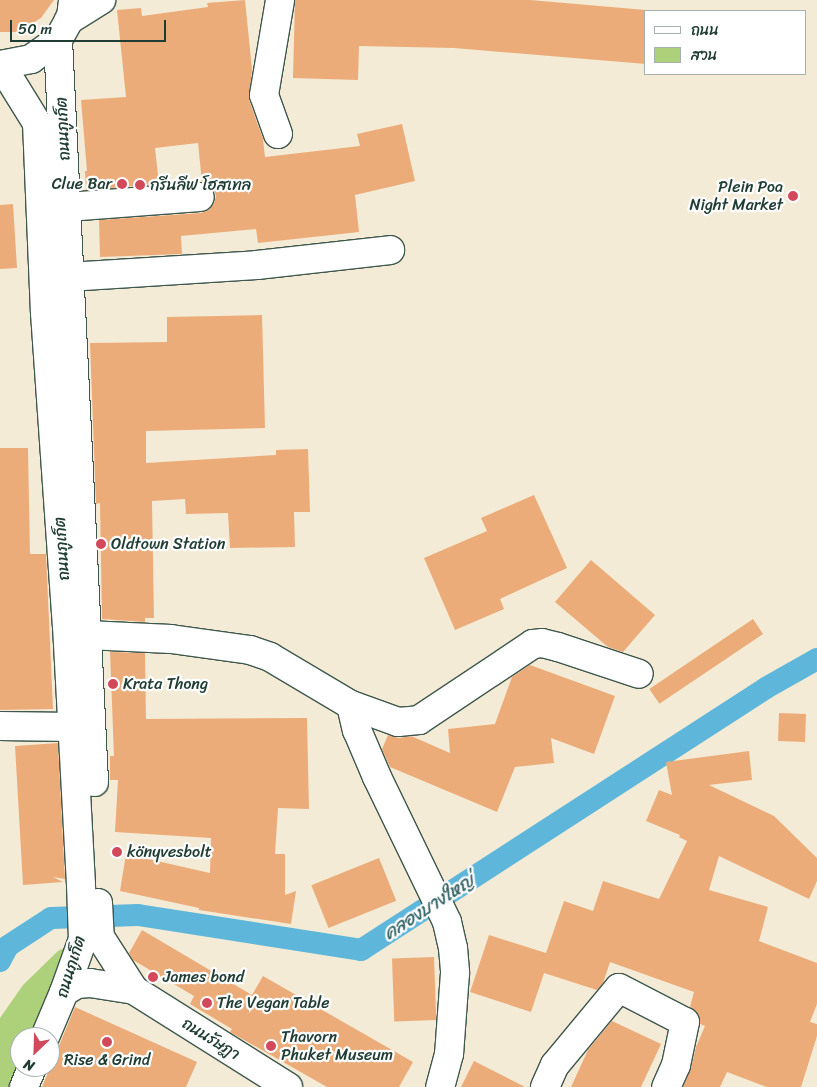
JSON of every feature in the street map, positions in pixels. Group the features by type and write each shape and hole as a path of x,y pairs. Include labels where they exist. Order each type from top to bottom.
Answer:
{"main road":[{"path":"0,65 31,59 66,20 101,0"},
{"path":"278,134 264,95 280,0"},
{"name":"ถนนภูเก็ต","path":"58,312 68,277 66,20"},
{"name":"ถนนภูเก็ต","path":"0,65 36,124 58,312 82,727 91,938 49,1027"},
{"path":"0,100 36,124"},
{"path":"67,207 200,197"},
{"path":"68,277 257,265 390,250"},
{"path":"77,636 172,639 250,650 270,657 351,705 398,722 419,720 533,644 542,643 639,674"},
{"path":"351,705 360,738 447,922 453,948 455,973 450,1054 440,1087"},
{"path":"0,726 82,727"},
{"name":"ถนนรัษฎา","path":"91,938 134,990 288,1087"},
{"name":"ถนนรัษฎา","path":"64,992 76,984 90,983 134,990"},
{"path":"545,1087 555,1065 619,988 685,1022 676,1065 666,1087"}],"green space":[{"path":"80,939 41,1027 10,1027 10,1077 18,1077 16,1087 0,1087 0,1018 23,985 58,951"}],"building":[{"path":"0,0 54,0 41,18 18,32 0,32"},
{"path":"245,0 252,69 249,100 263,139 265,157 360,146 357,134 402,124 415,181 355,195 359,232 258,243 256,229 181,236 182,254 100,257 99,220 201,213 209,210 216,196 213,188 202,182 198,143 155,148 159,184 86,190 85,171 87,171 81,100 126,97 117,10 141,8 142,16 208,7 207,3"},
{"path":"295,0 530,0 646,10 644,10 644,64 454,48 359,46 358,80 293,78"},
{"path":"13,204 17,268 0,269 0,205"},
{"path":"262,315 265,428 146,431 146,463 276,455 276,450 308,449 310,512 294,512 295,547 230,548 228,513 186,514 185,499 152,501 154,618 145,618 145,622 102,619 100,503 96,504 90,343 167,342 167,317"},
{"path":"0,448 28,448 30,554 46,554 53,709 0,710"},
{"path":"534,495 567,568 500,599 504,609 455,630 424,558 487,531 481,518"},
{"path":"591,560 655,615 623,652 608,647 555,602"},
{"path":"753,619 763,634 659,704 649,689"},
{"path":"110,652 145,653 146,719 307,718 309,809 278,808 275,854 285,854 285,895 296,891 291,924 199,910 199,908 120,891 126,854 210,873 211,838 115,832 118,780 110,780 110,756 114,756"},
{"path":"530,665 615,696 594,754 551,738 554,763 515,767 497,812 390,767 382,749 388,735 399,738 411,736 450,753 448,729 495,724 512,677"},
{"path":"779,713 806,714 805,742 778,741"},
{"path":"58,743 65,879 53,877 63,882 23,885 15,746"},
{"path":"749,751 752,780 709,785 774,816 817,858 817,881 809,899 719,856 709,890 768,907 759,941 817,963 817,1004 810,1022 817,1024 817,1036 801,1087 767,1087 727,1072 720,1087 683,1087 705,1026 700,1024 699,1015 690,1007 694,992 610,962 603,983 597,990 544,973 531,1012 470,992 489,935 546,953 564,901 593,911 603,881 659,899 687,841 679,837 680,835 646,821 659,790 672,795 666,762"},
{"path":"379,858 396,901 329,928 311,885"},
{"path":"142,930 252,995 263,976 413,1062 399,1087 327,1087 230,1032 232,1029 190,1004 194,996 133,960 129,953"},
{"path":"434,957 436,1020 394,1021 392,958"},
{"path":"75,1007 197,1062 186,1087 42,1087 46,1077 60,1077 60,1043"},
{"path":"612,1021 661,1044 641,1087 571,1087 588,1050"},
{"path":"474,1061 525,1087 461,1087"}],"waterway":[{"name":"คลองบางใหญ่","path":"0,961 8,946 51,918 138,915 361,950 766,688 817,659"}],"place":[{"name":"Clue Bar","path":"122,184"},
{"name":"กรีนลีฟ โฮสเทล","path":"140,185"},
{"name":"Plein Poa Night Market","path":"793,196"},
{"name":"Oldtown Station","path":"101,544"},
{"name":"Krata Thong","path":"113,684"},
{"name":"könyvesbolt","path":"117,852"},
{"name":"James bond","path":"153,977"},
{"name":"The Vegan Table","path":"207,1003"},
{"name":"Rise & Grind","path":"107,1042"},
{"name":"Thavorn Phuket Museum","path":"271,1046"}]}
